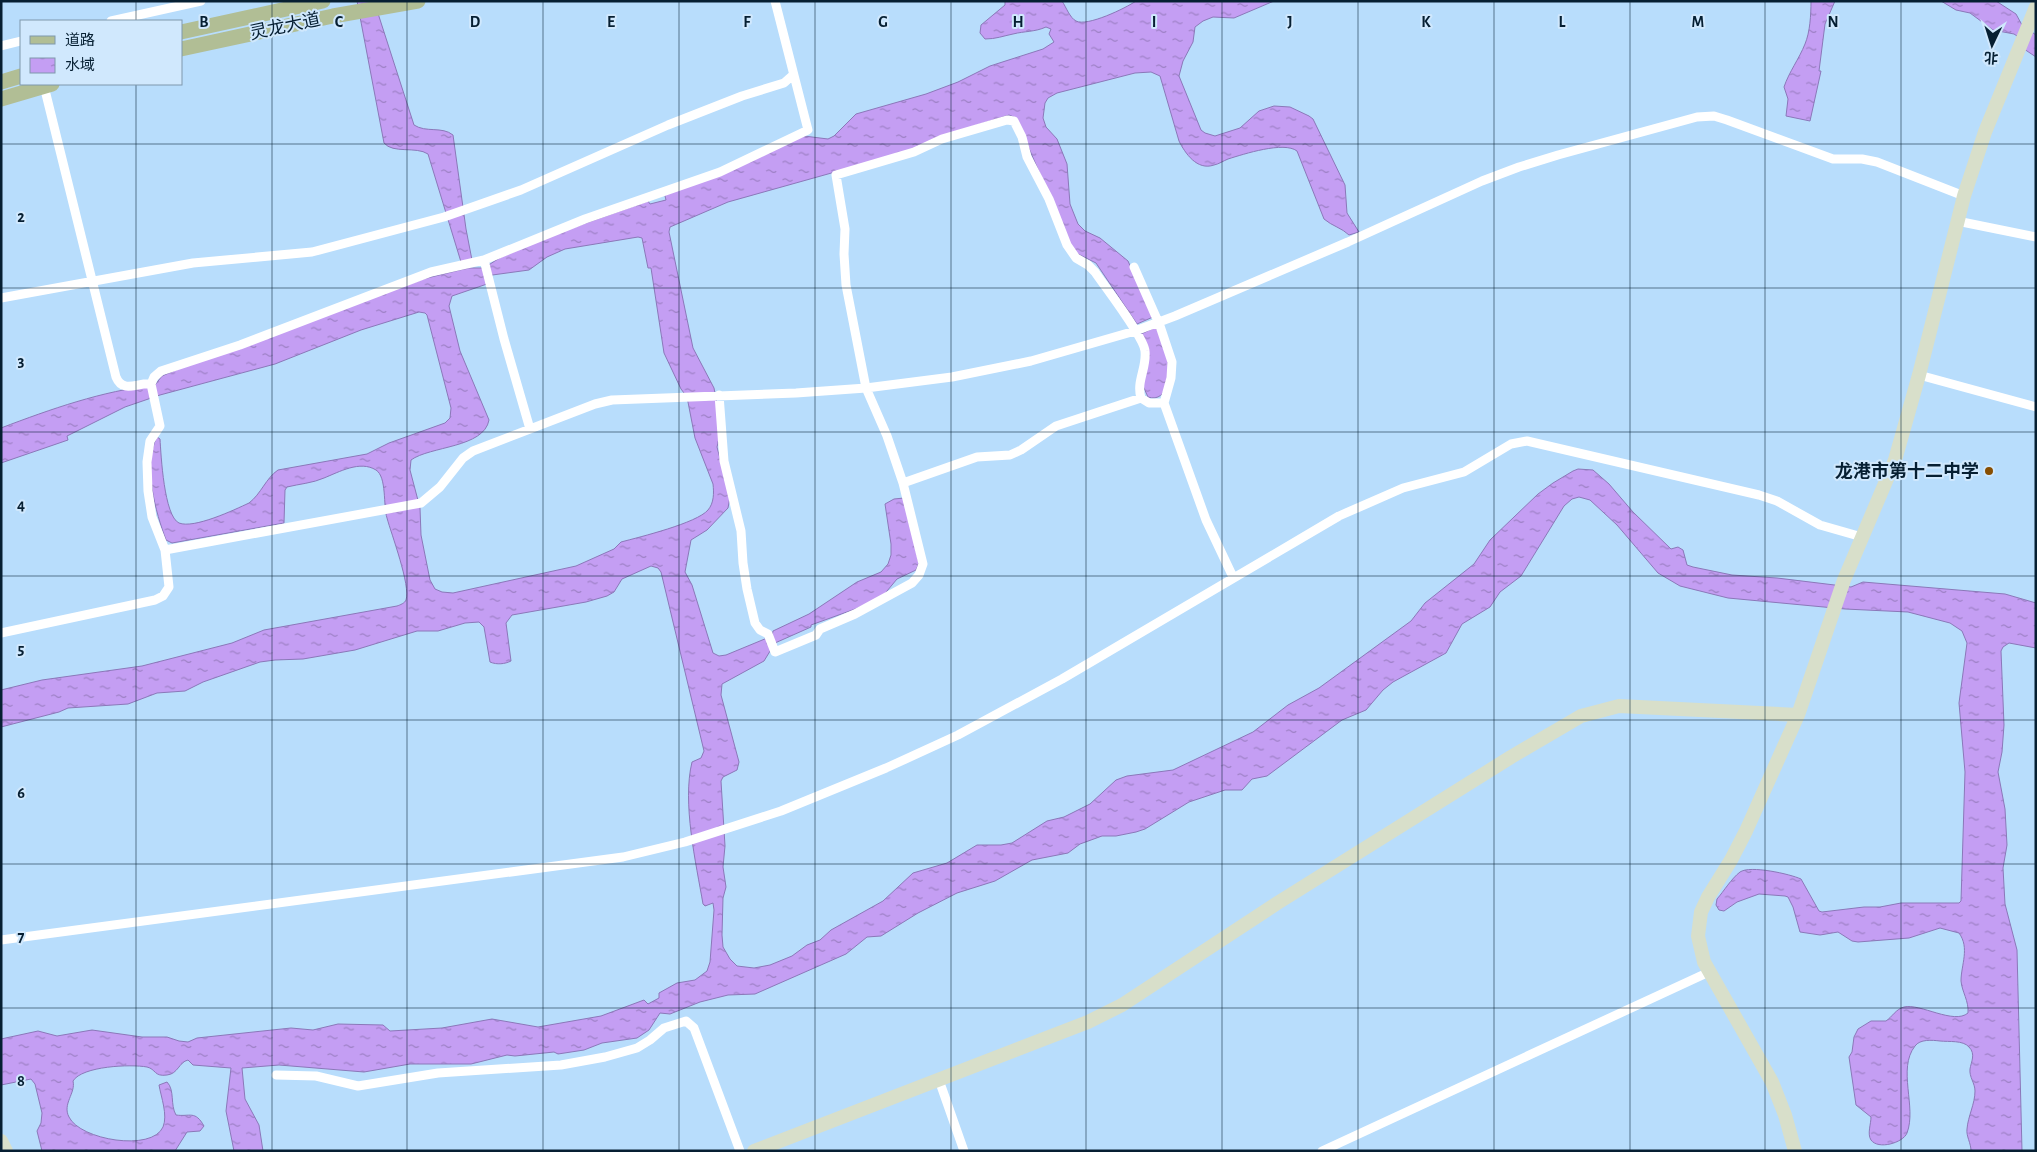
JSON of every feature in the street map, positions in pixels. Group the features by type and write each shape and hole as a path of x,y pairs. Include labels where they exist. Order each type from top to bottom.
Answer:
{"main road":[{"name":"灵龙大道","path":"182,32 304,3 323,1"},
{"name":"灵龙大道","path":"182,49 343,14 418,1"},
{"path":"1795,1151 1772,1082 1742,1026 1709,972 1699,942 1701,912 1708,896 1731,860 1746,831 1798,716 1844,580 1895,460 1919,375 1964,196 1985,132 2033,12"},
{"path":"1,82 20,76"},
{"path":"1,99 48,85"},
{"path":"754,1151 1088,1022 1122,1005 1279,902 1503,762 1581,716 1619,706 1798,716"},
{"path":"1,1141 6,1151"}],"street":[{"path":"116,20 201,1"},
{"path":"1,633 159,599 166,594 169,588 165,550 152,517 147,467 150,441 160,426 151,384 154,377 161,371 240,345 430,272 485,263 585,219 720,172 808,130 775,1"},
{"path":"1,46 20,41"},
{"path":"1,298 193,263 312,252 444,217 521,190 704,110 784,83 793,75"},
{"path":"48,85 118,383 127,386 151,384"},
{"path":"165,550 421,503 440,487 458,462 468,454 530,429 612,400 796,393 866,388 952,377 996,369 1135,331 1287,269 1482,181 1558,154 1697,117 1714,116 1728,120 1833,159 1878,162 1964,196"},
{"path":"718,395 724,461 741,531 747,589 755,623 760,630 768,634 775,652 816,635 820,629 881,601 908,586 916,579 922,564 904,483 887,436 866,388 846,285 845,229 836,175 914,152 942,139 998,121 1011,120 1016,123 1027,157 1049,199 1067,245 1076,258 1095,272 1143,344 1145,353 1139,383 1142,398 1149,403 1164,403"},
{"path":"1957,221 2036,237"},
{"path":"485,263 504,339 530,429"},
{"path":"1134,267 1158,322 1172,367 1172,378 1164,403 1206,520 1233,577"},
{"path":"1919,375 2036,407"},
{"path":"904,483 977,457 1010,455 1021,450 1056,426 1142,398"},
{"path":"1,940 604,860 685,842 790,808 958,736 1062,679 1296,540 1355,508 1403,488 1464,472 1511,444 1523,440 1759,494 1777,501 1820,525 1862,537"},
{"path":"1322,1151 1709,972"},
{"path":"276,1075 316,1076 358,1086 438,1073 561,1065 606,1057 637,1048 664,1028 686,1021 694,1028 740,1151"},
{"path":"939,1080 964,1151"}],"water":[{"path":"357,1 374,1 414,125 424,129 449,132 453,135 472,260 461,262 428,154 417,150 393,148 384,143"},
{"path":"1005,1 1062,1 1072,17 1076,21 1081,22 1106,16 1136,1 1274,1 1234,18 1213,17 1195,27 1193,42 1183,61 1179,76 1201,130 1205,133 1215,136 1240,128 1259,111 1274,106 1290,107 1313,119 1345,185 1347,213 1359,232 1349,235 1324,219 1297,151 1291,148 1264,149 1208,166 1192,160 1179,141 1160,76 1151,72 1135,73 1057,93 1048,98 1045,103 1043,118 1046,127 1057,139 1067,164 1070,204 1078,224 1085,231 1100,238 1128,261 1153,317 1137,324 1096,263 1072,249 1016,118 1009,115 943,136 910,151 728,202 670,227 669,232 693,348 714,388 720,435 717,447 730,497 728,508 707,530 691,540 685,572 692,585 713,653 719,656 726,655 772,636 773,631 809,614 857,582 881,572 888,564 891,555 885,504 894,499 904,498 919,563 916,570 897,579 882,597 811,625 811,627 775,643 764,661 722,684 721,695 739,762 737,770 723,777 721,781 725,846 723,867 726,887 723,898 722,935 723,947 730,959 737,966 754,968 770,965 792,956 807,945 820,940 831,930 883,901 913,873 947,863 977,845 1012,843 1047,821 1064,817 1090,804 1116,780 1127,776 1173,770 1253,732 1288,705 1319,688 1411,621 1425,603 1474,564 1490,540 1538,494 1573,471 1578,469 1593,470 1609,484 1633,512 1671,549 1678,547 1683,550 1687,565 1693,567 1732,575 1777,578 1851,587 1863,582 2005,594 2036,603 2036,648 2009,643 2001,651 2004,725 1998,772 2005,809 2007,845 2003,868 2005,904 2017,950 2022,1151 1971,1151 1967,1132 1975,1096 1975,1088 1970,1072 1973,1055 1969,1047 1963,1043 1930,1040 1920,1042 1915,1046 1910,1055 1907,1077 1909,1123 1907,1133 1901,1140 1884,1145 1874,1143 1869,1135 1871,1117 1856,1105 1849,1057 1858,1029 1871,1021 1886,1021 1904,1007 1919,1008 1954,1017 1968,1013 1961,981 1964,945 1959,933 1940,928 1909,938 1858,942 1852,941 1838,932 1820,935 1800,932 1793,907 1788,897 1785,896 1759,894 1737,902 1724,911 1719,910 1716,905 1717,899 1740,872 1752,869 1780,873 1801,879 1819,911 1822,912 1880,907 1901,903 1959,903 1961,901 1965,772 1959,703 1967,643 1962,631 1950,623 1908,612 1845,609 1728,598 1680,586 1658,573 1617,525 1590,500 1579,497 1572,499 1564,506 1521,576 1500,592 1490,607 1462,624 1446,653 1393,682 1383,690 1366,710 1342,720 1267,776 1252,779 1242,790 1225,790 1189,802 1145,829 1136,832 1116,836 1102,836 1080,844 1068,853 1032,860 995,881 957,893 918,913 881,936 867,937 846,954 755,994 728,995 700,1002 670,1014 660,1013 649,1030 637,1038 602,1043 584,1050 558,1054 554,1052 515,1056 507,1055 471,1064 410,1064 364,1072 279,1065 242,1068 245,1099 259,1125 263,1151 234,1151 226,1111 231,1068 193,1065 188,1060 182,1063 174,1073 167,1075 157,1074 150,1068 140,1066 107,1067 86,1072 73,1081 73,1090 67,1108 69,1117 76,1125 87,1132 116,1140 131,1141 145,1139 156,1135 163,1127 164,1112 159,1085 167,1082 171,1089 176,1115 195,1116 204,1126 200,1131 187,1132 175,1151 42,1151 37,1131 41,1123 42,1113 35,1084 31,1079 1,1085 1,1039 38,1031 57,1036 92,1030 142,1037 167,1037 188,1042 197,1038 291,1028 313,1030 338,1024 383,1025 390,1031 442,1028 492,1019 538,1027 601,1016 644,1000 648,1004 659,998 659,993 677,983 695,980 707,971 710,962 714,910 713,903 705,906 703,904 689,814 689,778 692,762 701,758 704,751 661,572 658,568 651,566 622,579 614,592 607,596 586,602 512,615 506,623 511,661 506,663 490,662 484,627 479,622 465,623 438,631 417,631 355,650 303,659 260,662 203,682 185,691 157,693 128,704 68,708 1,727 1,690 42,680 142,666 232,643 264,630 397,606 405,602 407,593 406,583 387,518 382,479 376,470 370,467 356,467 315,481 287,487 285,490 284,523 172,543 166,540 158,516 152,489 151,461 157,437 160,439 164,484 170,509 174,518 179,523 194,523 214,518 249,503 278,470 367,454 389,443 445,423 450,418 451,408 425,313 419,312 361,330 275,364 160,395 125,407 67,436 68,440 1,463 1,428 96,396 155,385 162,376 185,366 423,279 468,268 484,268 501,257 555,234 648,201 650,204 666,200 664,192 804,136 828,139 834,136 856,114 926,94 958,82 990,66 1043,49 1054,42 1049,34 1051,29 1046,27 1034,31 985,39 980,33 981,25 1005,5","holes":["638,237 642,238 648,268 651,268 664,353 681,389 687,397 695,438 713,484 713,498 710,507 702,515 692,520 621,542 614,549 576,566 453,593 435,589 430,580 421,535 420,508 410,470 411,460 420,455 455,445 477,436 485,429 489,420 460,351 449,306 452,296 487,284 485,276 529,270 547,257 565,249"]},
{"path":"1811,1 1835,1 1825,24 1819,71 1821,71 1810,121 1786,116 1788,99 1784,87 1807,39"},
{"path":"1941,1 1996,1 2016,14 2022,25 2036,35 2036,57 2024,49 2026,42 2014,34 1993,30 1970,13 1956,10"},
{"path":"1156,327 1165,349 1169,369 1164,391 1155,398 1148,397 1143,386 1141,334"}],"place":[{"name":"龙港市第十二中学","path":"1989,471"}]}
